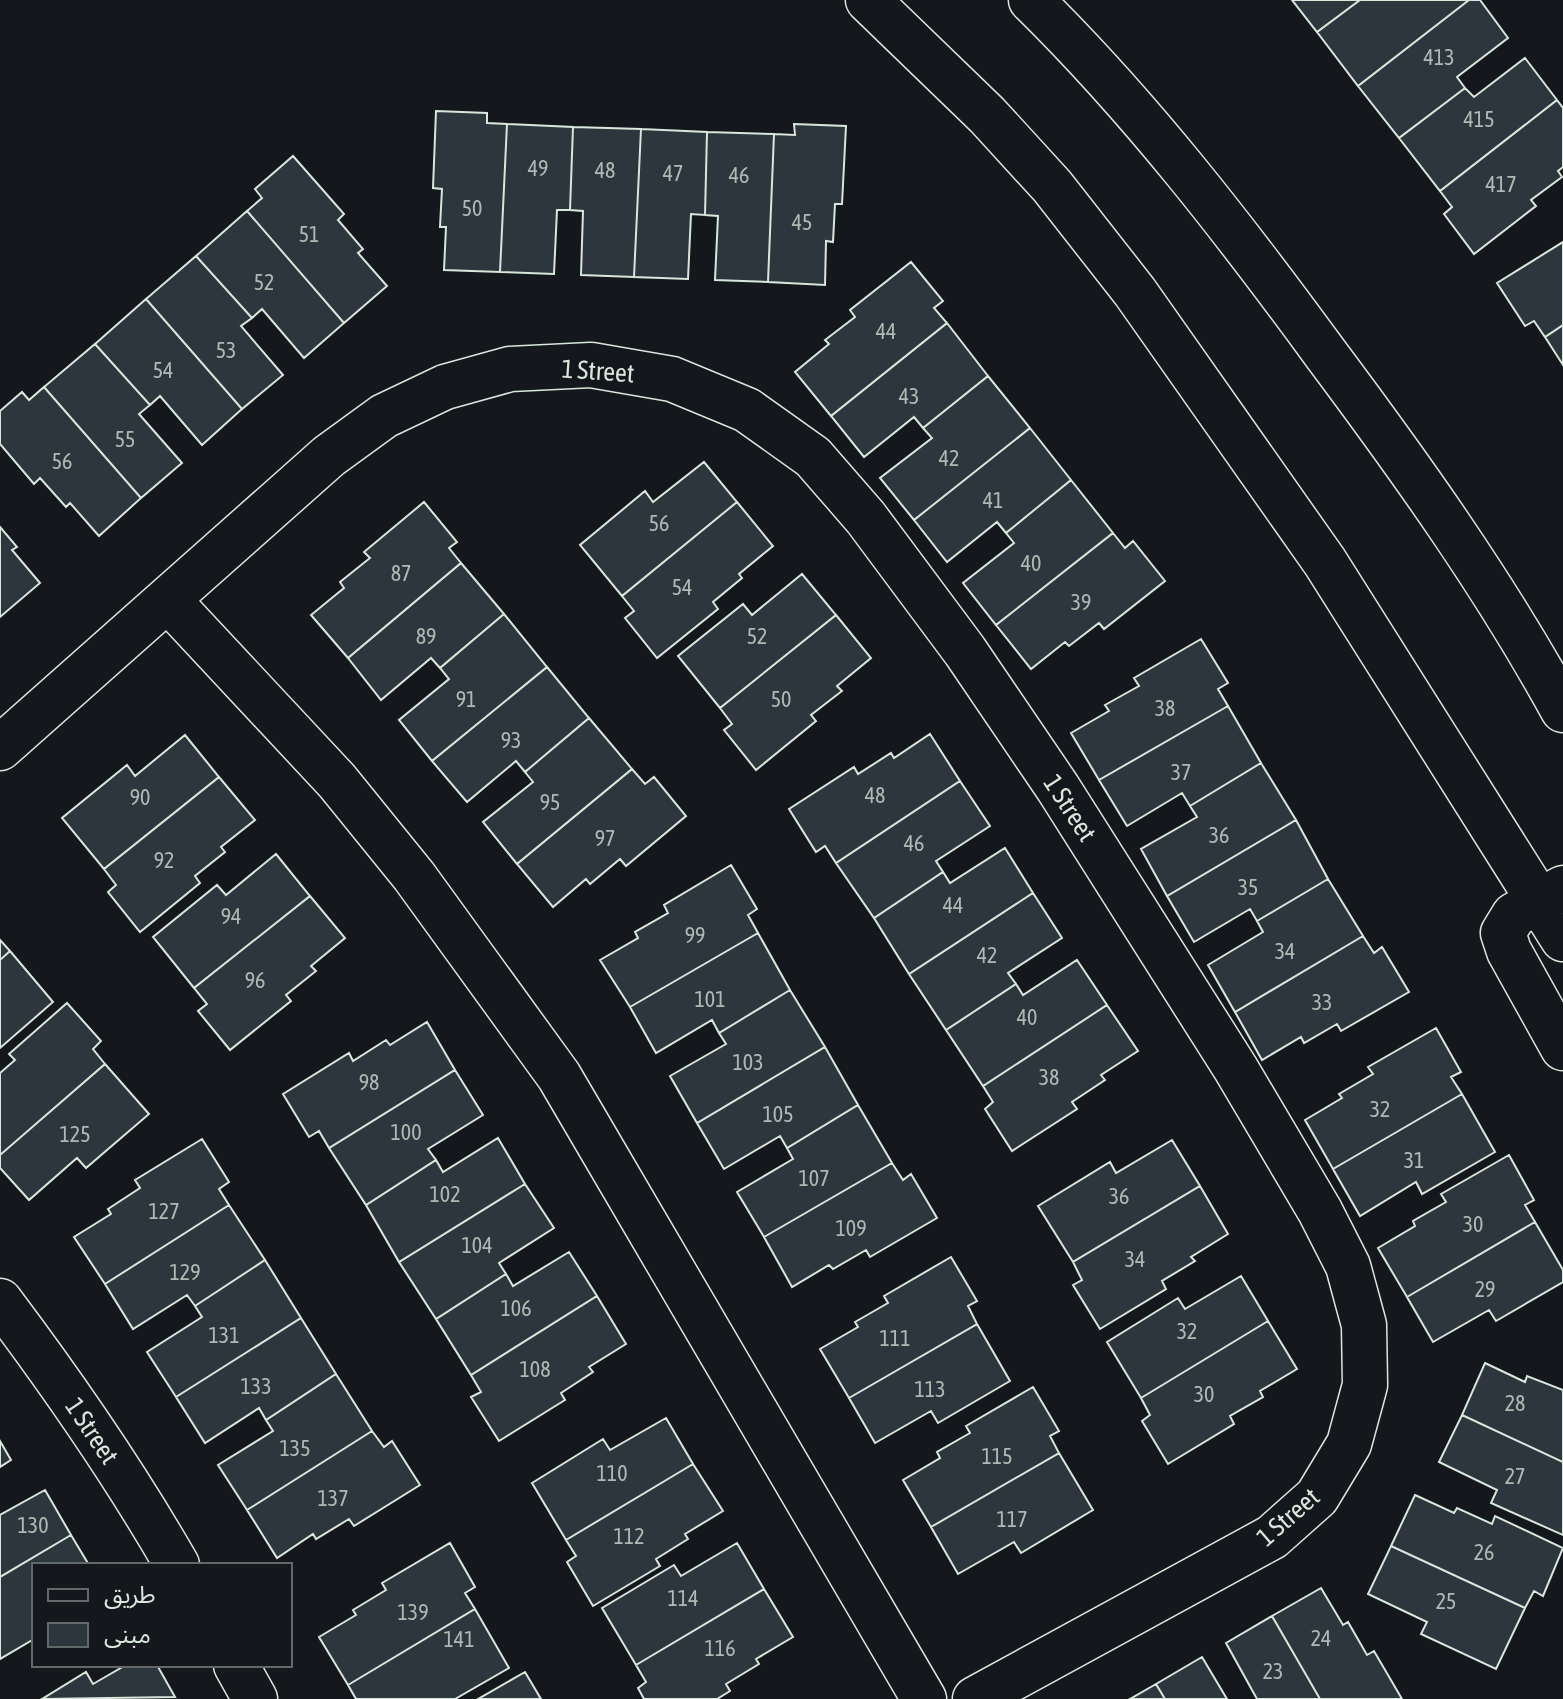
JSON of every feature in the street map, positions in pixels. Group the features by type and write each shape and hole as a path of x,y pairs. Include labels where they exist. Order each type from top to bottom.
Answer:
{"street":[{"path":"868,0 1033,166 1135,292 1325,562 1552,894 1563,939"},
{"path":"1031,0 1179,164 1270,278 1447,520 1563,710"},
{"name":"1 Street","path":"0,748 329,456 384,416 445,387 510,369 591,365 672,379 734,405 813,457 866,518 965,651 1139,915 1320,1211 1348,1266 1364,1325 1365,1385 1349,1444 1317,1497 1272,1537 975,1699"},
{"path":"169,601 255,689 356,805 433,901 559,1076 924,1699"},
{"path":"1552,894 1514,915 1503,933 1509,951 1563,1048"},
{"name":"1 Street","path":"0,1301 87,1422 176,1563"},
{"path":"237,1667 255,1699"}],"building":[{"path":"1292,0 1360,0 1317,32"},
{"path":"1360,0 1469,0 1358,86 1317,32"},
{"path":"1469,0 1480,0 1508,38 1457,77 1465,88 1399,138 1358,86"},
{"path":"1525,58 1557,100 1440,191 1399,138 1465,88 1474,97"},
{"path":"1557,100 1563,108 1563,167 1558,171 1562,177 1531,200 1536,206 1474,254 1444,214 1452,207 1440,191"},
{"path":"436,111 487,113 487,123 507,124 500,272 444,270 446,227 440,227 442,189 433,188"},
{"path":"507,124 573,127 570,210 557,210 554,274 500,272"},
{"path":"794,124 846,126 842,204 835,204 833,242 826,241 825,285 768,282 774,134 795,135"},
{"path":"573,127 641,129 634,277 581,275 583,211 570,210"},
{"path":"641,129 707,132 705,215 691,214 688,279 634,277"},
{"path":"707,132 774,134 768,282 715,280 718,216 705,215"},
{"path":"293,156 344,214 338,220 363,249 358,253 387,286 344,323 247,211 262,198 255,189"},
{"path":"247,211 344,323 304,358 262,309 252,318 196,256"},
{"path":"1563,242 1563,325 1545,337 1534,321 1525,326 1497,283"},
{"path":"196,256 252,318 241,326 283,375 242,409 146,299"},
{"path":"911,262 943,301 934,308 947,323 831,416 795,372 829,344 825,340 855,317 850,310"},
{"path":"146,299 242,409 202,445 160,396 150,405 95,344"},
{"path":"947,323 988,376 923,428 914,417 864,457 831,416"},
{"path":"1563,325 1563,365 1545,337"},
{"path":"95,344 150,405 139,414 182,463 141,498 44,387"},
{"path":"988,376 1030,428 914,520 880,478 932,438 923,428"},
{"path":"44,387 141,498 99,536 70,503 66,507 40,478 34,484 0,444 0,411 22,392 29,400"},
{"path":"1030,428 1071,480 1006,533 997,522 947,562 914,520"},
{"path":"704,462 737,502 622,596 580,545 645,491 653,502"},
{"path":"1071,480 1113,533 996,625 963,583 1014,543 1006,533"},
{"path":"424,502 457,542 449,548 461,563 348,658 311,615 344,588 340,582 370,558 364,552"},
{"path":"737,502 773,546 739,574 742,578 713,602 718,609 657,658 625,618 634,611 622,596"},
{"path":"0,527 17,547 12,550 40,583 0,617"},
{"path":"1113,533 1125,548 1133,541 1165,581 1104,629 1099,623 1069,646 1065,642 1031,669 996,625"},
{"path":"461,563 504,614 440,668 431,658 381,700 348,658"},
{"path":"802,574 836,615 720,708 678,656 743,604 752,615"},
{"path":"504,614 547,667 432,761 399,720 449,679 440,668"},
{"path":"836,615 871,658 837,686 842,691 811,715 816,721 756,770 724,730 732,724 720,708"},
{"path":"1201,639 1228,683 1218,689 1228,706 1099,780 1071,733 1109,711 1105,705 1139,686 1134,678"},
{"path":"547,667 589,718 525,772 516,761 467,802 432,761"},
{"path":"1228,706 1261,763 1190,806 1182,793 1127,826 1099,780"},
{"path":"589,718 632,769 517,864 483,822 533,782 525,772"},
{"path":"930,734 960,781 836,863 825,846 816,852 789,809 854,767 858,774 891,753 894,758"},
{"path":"185,735 219,777 104,869 62,818 127,765 135,776"},
{"path":"1261,763 1296,820 1167,896 1141,849 1197,817 1190,806"},
{"path":"632,769 645,784 654,777 686,816 626,866 620,859 590,884 586,879 553,907 517,864"},
{"path":"219,777 255,820 221,847 225,852 195,876 200,883 140,932 108,892 116,885 104,869"},
{"path":"960,781 990,826 936,861 943,872 874,918 836,863"},
{"path":"1296,820 1328,879 1257,921 1250,909 1194,942 1167,896"},
{"path":"1005,848 1033,893 909,974 874,918 943,872 950,883"},
{"path":"276,854 310,896 194,988 153,937 217,885 226,895"},
{"path":"731,865 757,909 748,915 758,933 630,1007 600,960 638,938 635,932 668,913 664,905"},
{"path":"1328,879 1363,936 1235,1012 1208,965 1263,932 1257,921"},
{"path":"1033,893 1062,938 1008,973 1016,984 946,1030 909,974"},
{"path":"310,896 345,938 311,966 316,971 286,995 291,1001 230,1050 198,1011 207,1004 194,988"},
{"path":"758,933 790,990 719,1033 712,1020 656,1053 630,1007"},
{"path":"1363,936 1374,953 1382,947 1409,992 1341,1031 1337,1024 1304,1043 1301,1037 1262,1060 1235,1012"},
{"path":"0,940 10,951 0,960"},
{"path":"10,951 53,1002 0,1048 0,960"},
{"path":"1077,960 1107,1005 983,1086 946,1030 1016,984 1023,995"},
{"path":"790,990 825,1047 697,1123 670,1076 726,1044 719,1033"},
{"path":"67,1003 101,1041 93,1049 105,1064 0,1155 0,1073 15,1060 9,1054"},
{"path":"1107,1005 1138,1051 1101,1075 1105,1080 1072,1102 1077,1109 1012,1151 985,1109 993,1102 983,1086"},
{"path":"427,1022 455,1070 329,1148 319,1131 309,1137 283,1094 349,1053 353,1061 386,1040 390,1045"},
{"path":"1436,1028 1461,1072 1451,1077 1462,1094 1333,1169 1305,1120 1342,1098 1339,1094 1373,1074 1368,1067"},
{"path":"825,1047 858,1105 787,1148 780,1136 724,1169 697,1123"},
{"path":"105,1064 149,1114 86,1168 77,1158 29,1200 0,1168 0,1155"},
{"path":"455,1070 483,1115 428,1149 436,1160 366,1205 329,1148"},
{"path":"1462,1094 1495,1152 1422,1194 1416,1182 1360,1216 1333,1169"},
{"path":"858,1105 892,1163 764,1237 737,1192 793,1159 787,1148"},
{"path":"498,1138 525,1184 399,1262 366,1205 436,1160 443,1172"},
{"path":"202,1139 229,1182 219,1189 229,1205 105,1284 74,1237 111,1214 108,1209 140,1188 135,1180"},
{"path":"1172,1140 1200,1186 1073,1262 1038,1206 1110,1162 1116,1173"},
{"path":"1509,1155 1534,1200 1525,1205 1535,1222 1407,1297 1378,1248 1415,1226 1413,1221 1446,1202 1441,1194"},
{"path":"892,1163 903,1180 911,1174 937,1218 870,1257 866,1250 833,1269 829,1265 792,1287 764,1237"},
{"path":"525,1184 554,1228 499,1263 506,1274 436,1319 399,1262"},
{"path":"1200,1186 1228,1234 1191,1257 1195,1261 1162,1281 1166,1289 1100,1329 1073,1285 1082,1280 1073,1262"},
{"path":"229,1205 265,1260 195,1306 187,1295 133,1329 105,1284"},
{"path":"1535,1222 1563,1270 1563,1282 1496,1321 1489,1310 1433,1342 1407,1297"},
{"path":"569,1252 597,1296 471,1375 436,1319 506,1274 513,1286"},
{"path":"951,1257 977,1301 968,1306 977,1324 849,1398 820,1349 858,1327 855,1322 888,1303 884,1296"},
{"path":"265,1260 301,1318 176,1397 147,1352 202,1317 195,1306"},
{"path":"1241,1276 1268,1321 1141,1398 1107,1342 1178,1298 1185,1309"},
{"path":"597,1296 626,1344 589,1367 593,1372 561,1393 565,1400 499,1441 471,1397 481,1392 471,1375"},
{"path":"301,1318 336,1374 266,1420 259,1408 205,1443 176,1397"},
{"path":"1268,1321 1297,1369 1260,1391 1263,1397 1230,1416 1234,1424 1168,1464 1142,1421 1150,1415 1141,1398"},
{"path":"977,1324 1010,1381 938,1423 931,1411 875,1443 849,1398"},
{"path":"1485,1363 1525,1382 1527,1376 1563,1390 1563,1462 1462,1415"},
{"path":"336,1374 372,1431 247,1510 218,1465 273,1431 266,1420"},
{"path":"1033,1387 1059,1431 1050,1436 1059,1453 931,1527 903,1480 940,1458 937,1452 970,1433 966,1426"},
{"path":"1462,1415 1563,1462 1563,1535 1491,1503 1497,1490 1439,1462"},
{"path":"666,1418 693,1464 566,1540 532,1483 603,1439 610,1450"},
{"path":"372,1431 384,1447 392,1441 420,1485 354,1526 349,1519 316,1539 313,1534 277,1558 247,1510"},
{"path":"0,1441 11,1460 0,1467"},
{"path":"1059,1453 1093,1510 1021,1553 1014,1542 958,1574 931,1527"},
{"path":"693,1464 723,1511 685,1534 688,1539 656,1559 660,1566 593,1606 567,1562 576,1556 566,1540"},
{"path":"45,1490 71,1535 0,1577 0,1515"},
{"path":"1415,1495 1454,1513 1457,1508 1492,1524 1495,1516 1563,1548 1543,1596 1534,1591 1525,1608 1391,1546"},
{"path":"71,1535 88,1563 32,1563 32,1640 0,1659 0,1577"},
{"path":"450,1543 475,1587 465,1593 475,1609 348,1685 319,1637 356,1615 353,1610 386,1590 382,1583"},
{"path":"737,1543 764,1589 636,1665 602,1608 674,1565 681,1576"},
{"path":"1391,1546 1525,1608 1496,1669 1421,1634 1427,1622 1368,1594"},
{"path":"1321,1588 1343,1625 1348,1622 1367,1655 1374,1651 1402,1699 1320,1699 1272,1616"},
{"path":"764,1589 793,1637 756,1659 759,1664 726,1684 730,1691 717,1699 644,1699 638,1688 646,1682 636,1665"},
{"path":"475,1609 509,1668 455,1699 356,1699 348,1685"},
{"path":"1272,1616 1320,1699 1257,1699 1226,1643"},
{"path":"1202,1657 1227,1699 1165,1699 1156,1684"},
{"path":"123,1667 158,1667 175,1697 42,1699 86,1672 93,1684"},
{"path":"525,1672 541,1699 478,1699"},
{"path":"1156,1684 1165,1699 1130,1699"}]}
